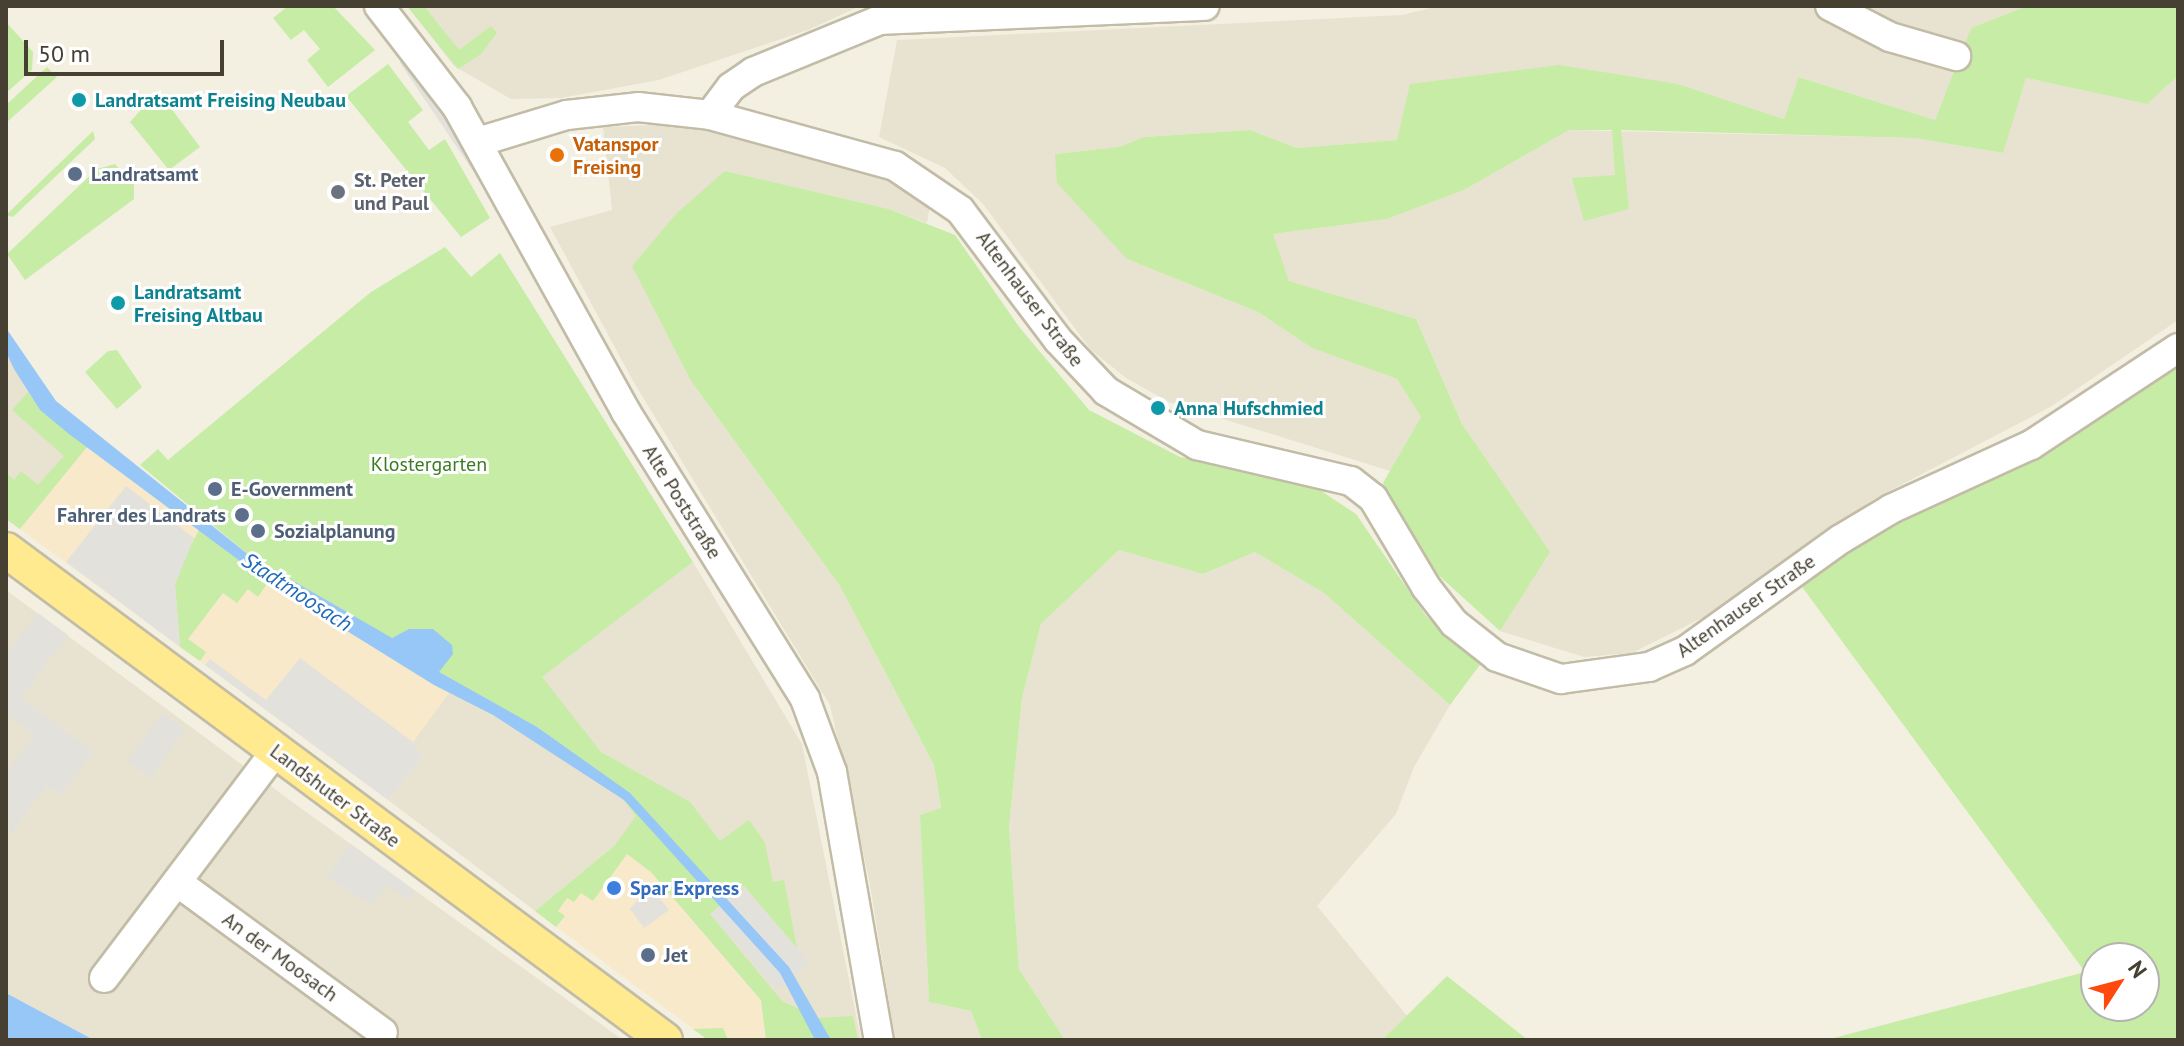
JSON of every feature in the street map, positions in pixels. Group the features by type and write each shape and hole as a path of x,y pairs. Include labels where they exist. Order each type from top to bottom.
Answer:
{"main road":[{"name":"Landshuter Straße","path":"6,550 665,1040"}],"street":[{"name":"Alte Poststraße","path":"379,6 478,142 583,338 817,727 832,772 879,1040"},
{"path":"710,115 731,87 753,72 880,13 1205,6"},
{"path":"1830,6 1890,37 1956,56"},
{"name":"Altenhauser Straße","path":"478,142 567,115 638,107 710,115 857,151 918,177 975,227 1058,340 1106,391 1197,445 1351,481 1373,498 1426,587 1454,623 1497,657 1561,679 1649,667 1685,651 1841,539 1891,509 2052,433 2178,348"},
{"path":"104,978 275,752"},
{"name":"An der Moosach","path":"177,882 383,1033"}],"shaded area":[{"path":"407,6 860,6 808,30 659,80 561,98 511,99 454,66"},
{"path":"1439,6 1811,6 1958,62 1935,120 1800,77 1784,119 1678,84 1398,140 1297,148 1250,130 1144,137 1119,147 1055,154 1127,259 1258,312 1312,348 1397,379 1421,417 1390,471 1169,402 1126,378 1091,350 983,204 945,168 879,137 897,40 1402,15"},
{"path":"1859,6 2027,6 1971,28 1965,44 1897,28"},
{"path":"401,54 443,108 489,184 479,180 400,63"},
{"path":"2178,76 2178,320 2052,406 1874,499 1704,617 1632,653 1584,657 1500,631 1549,552 1462,424 1416,319 1289,281 1272,234 1387,219 1464,190 1569,130 1914,138 2002,153 2026,78 2147,104"},
{"path":"680,124 895,179 931,199 927,223 889,209 725,171 691,381 840,586 934,765 941,809 920,815 929,1002 971,1011 982,1040 895,1040 869,879 830,705 633,381 550,227 612,210 603,127"},
{"path":"6,352 40,410 87,447 20,529 6,519"},
{"path":"87,447 233,557 449,693 413,742 422,758 388,800 20,529"},
{"path":"126,486 194,538 175,585 180,647 66,562"},
{"path":"1119,550 1203,574 1255,552 1324,593 1450,705 1414,767 1396,814 1317,906 1407,1016 1382,1040 1065,1040 1019,969 1009,827 1022,698 1041,624"},
{"path":"693,562 802,744 861,1040 766,1040 761,1000 615,845 535,911 388,800 421,758 413,742 454,683 502,707"},
{"path":"6,590 291,801 623,1040 94,1040 6,993"},
{"path":"38,613 68,635 21,698 94,752 61,795 47,785 10,835 6,772 34,735 6,713 6,655"},
{"path":"300,658 413,742 422,758 388,800 205,665 210,659 266,700"},
{"path":"161,713 185,730 151,778 127,761"},
{"path":"351,844 415,891 408,901 387,885 372,905 326,877"},
{"path":"615,845 651,872 761,1000 766,1040 708,1040 535,911"},
{"path":"650,886 669,910 644,928 630,909"},
{"path":"743,886 809,962 777,990 711,914"}],"green space":[{"path":"288,6 333,6 375,50 328,87 307,60 320,49 304,30 291,40 273,18"},
{"path":"407,6 424,6 459,50 491,26 497,33 481,54 458,69"},
{"path":"2027,6 2178,6 2178,76 2147,104 2026,78 2003,153 1914,138 1621,130 1629,209 1584,221 1572,178 1615,175 1612,130 1569,130 1464,190 1387,219 1273,234 1289,281 1416,319 1462,424 1550,552 1500,631 1435,572 1383,483 1421,417 1397,379 1312,348 1258,312 1127,259 1057,183 1055,154 1119,147 1144,137 1250,130 1297,148 1397,140 1410,84 1559,65 1678,84 1784,119 1799,77 1935,120 1971,28"},
{"path":"6,22 33,52 32,70 6,93"},
{"path":"388,64 423,110 408,122 429,150 445,139 490,218 461,237 346,96"},
{"path":"47,67 57,77 6,123 6,105"},
{"path":"158,91 200,147 169,170 130,122"},
{"path":"93,131 95,139 13,217 6,215"},
{"path":"115,164 134,185 134,199 25,280 7,254 97,169"},
{"path":"725,171 889,209 955,235 1020,328 1089,410 1180,457 1306,481 1356,514 1426,616 1482,662 1450,705 1324,593 1255,552 1203,574 1119,550 1041,624 1022,698 1009,827 1019,969 1065,1040 982,1040 971,1011 929,1002 920,815 941,808 934,765 840,586 691,381 632,266 677,213"},
{"name":"Klostergarten","path":"445,247 471,277 500,253 693,562 542,677 601,752 690,802 720,841 749,820 765,843 773,882 784,880 797,948 744,886 710,914 782,1001 819,1018 853,1016 858,1040 766,1040 761,1000 651,872 627,854 593,901 581,893 574,902 567,898 558,911 565,916 556,927 535,911 615,845 636,816 624,800 591,766 537,727 454,683 392,639 250,556 140,465 158,449 168,460 371,292"},
{"path":"117,350 142,387 117,409 85,372 108,351"},
{"path":"2178,360 2178,1040 1826,1040 2080,973 2080,1022 2160,1022 2160,942 2080,942 2080,965 1800,584 1873,534 2075,433"},
{"path":"28,392 40,410 87,447 20,529 6,519 6,473 14,480 21,471 38,485 64,456 12,410"},
{"path":"199,530 268,582 258,597 248,589 237,603 223,593 188,639 206,652 200,661 180,647 175,585 179,567"},
{"path":"1447,976 1528,1040 1382,1040"},
{"path":"723,1028 728,1040 708,1040 693,1029"}],"water":[{"name":"Stadtmoosach","path":"6,328 56,401 250,556 392,638 409,629 433,629 452,645 453,654 439,672 537,727 630,793 789,967 831,1040 815,1040 780,973 624,800 493,715 434,685 268,582 69,434 40,410 14,369 6,352"},
{"path":"6,993 94,1040 6,1040"}],"place":[{"name":"Landratsamt Freising Neubau","path":"79,100"},
{"name":"Vatanspor Freising","path":"557,155"},
{"name":"Landratsamt","path":"75,174"},
{"name":"St. Peter und Paul","path":"338,192"},
{"name":"Landratsamt Freising Altbau","path":"118,303"},
{"name":"Anna Hufschmied","path":"1158,408"},
{"name":"E-Government","path":"215,489"},
{"name":"Fahrer des Landrats","path":"242,515"},
{"name":"Sozialplanung","path":"258,531"},
{"name":"Spar Express","path":"614,888"},
{"name":"Jet","path":"648,955"}]}
